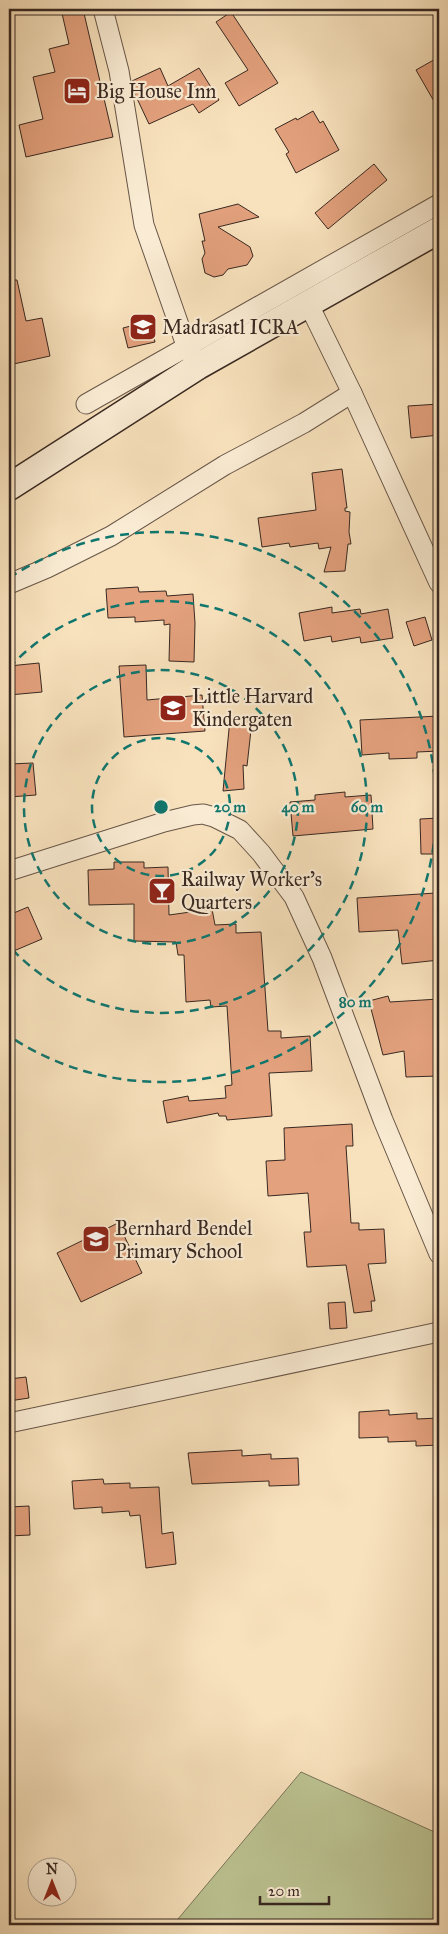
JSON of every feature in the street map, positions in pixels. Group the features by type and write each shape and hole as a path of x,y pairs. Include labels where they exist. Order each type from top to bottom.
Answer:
{"street":[{"path":"103,9 119,71 144,225 192,357"},
{"path":"9,487 192,357 439,204"},
{"path":"86,404 308,305 439,230"},
{"path":"308,305 352,393 439,583"},
{"path":"9,584 47,568 111,536 225,465 304,423 352,393"},
{"path":"9,871 164,822 193,815 203,814 214,817 240,830 261,853 294,897 322,958 383,1120 439,1254"},
{"path":"9,1424 439,1332"}],"green space":[{"path":"301,1772 439,1834 439,1925 173,1925"}],"building":[{"path":"61,9 83,9 113,137 26,157 19,125 43,119 33,77 55,72 49,49 69,44"},
{"path":"231,12 278,83 239,106 225,83 248,70 216,22"},
{"path":"439,57 439,110 416,70"},
{"path":"160,68 168,86 199,68 219,100 199,113 193,104 149,124 133,90 132,81"},
{"path":"313,111 320,123 323,121 339,150 296,173 286,154 289,152 275,129"},
{"path":"374,164 387,180 328,229 315,213"},
{"path":"238,204 259,217 218,227 250,247 253,256 247,265 228,269 223,275 214,277 205,273 202,259 205,253 202,241 205,241 199,214"},
{"path":"9,280 17,280 26,321 42,318 50,356 9,365"},
{"path":"150,321 155,342 128,348 123,328"},
{"path":"439,404 439,435 411,438 408,406"},
{"path":"342,469 347,508 345,508 345,511 350,512 349,532 351,544 348,544 345,571 324,572 331,547 319,549 318,543 290,547 289,543 262,547 258,518 316,510 312,473"},
{"path":"138,587 139,592 166,591 167,596 193,594 195,623 194,662 169,661 170,624 164,625 164,620 135,622 135,617 108,618 106,589"},
{"path":"332,607 332,613 360,609 361,614 388,609 393,638 361,643 360,637 332,642 331,636 304,641 299,613"},
{"path":"425,617 432,640 414,646 406,622"},
{"path":"39,663 42,692 9,695 9,666"},
{"path":"146,665 147,700 202,695 205,731 124,737 119,666"},
{"path":"439,716 439,751 417,752 417,758 389,759 389,753 362,755 360,720"},
{"path":"230,719 252,721 247,766 243,765 244,789 223,791"},
{"path":"33,763 36,795 9,797 9,764"},
{"path":"345,792 345,797 371,795 373,829 293,836 290,802 315,800 315,795"},
{"path":"439,818 439,854 421,854 420,819"},
{"path":"114,862 144,862 144,868 168,867 169,915 212,909 215,925 236,924 236,933 261,932 268,1031 281,1031 281,1038 310,1036 312,1071 269,1073 272,1116 227,1120 226,1116 219,1116 218,1113 167,1123 163,1101 188,1096 189,1101 226,1098 225,1086 232,1085 227,1006 211,1007 210,1000 186,1002 184,955 178,955 176,942 134,941 134,904 89,905 88,870 114,869"},
{"path":"436,893 439,960 402,964 398,930 359,932 357,898"},
{"path":"28,907 42,939 9,953 9,915"},
{"path":"388,996 390,1002 439,999 439,1076 406,1077 404,1051 383,1055 369,1001"},
{"path":"352,1124 353,1146 346,1146 351,1223 359,1223 359,1230 384,1229 386,1263 368,1264 375,1301 371,1301 372,1311 354,1313 346,1265 307,1267 304,1232 311,1232 308,1193 268,1196 266,1161 285,1160 284,1128"},
{"path":"118,1223 142,1273 81,1302 57,1253"},
{"path":"345,1302 347,1328 330,1329 328,1303"},
{"path":"26,1377 29,1398 9,1401 9,1379"},
{"path":"389,1410 389,1415 417,1413 417,1419 439,1418 439,1445 416,1446 416,1441 388,1442 388,1437 359,1438 359,1412"},
{"path":"242,1450 242,1456 271,1454 271,1459 298,1458 299,1485 269,1486 269,1481 192,1484 188,1453"},
{"path":"103,1479 104,1484 130,1483 130,1488 159,1487 162,1534 173,1532 176,1564 146,1568 140,1515 130,1516 129,1511 102,1513 102,1507 74,1509 72,1481"},
{"path":"29,1506 30,1535 9,1536 9,1507"}],"place":[{"name":"Big House Inn","path":"77,91"},
{"name":"Madrasatl ICRA","path":"143,327"},
{"name":"Little Harvard Kindergaten","path":"173,708"},
{"name":"Railway Worker's Quarters","path":"162,891"},
{"name":"Bernhard Bendel Primary School","path":"96,1239"}]}
